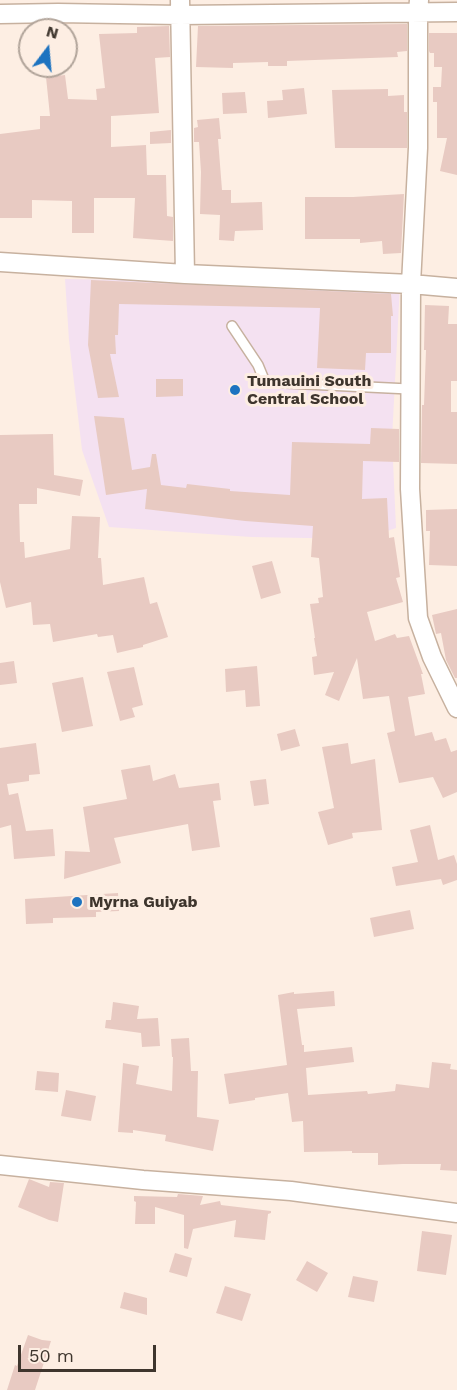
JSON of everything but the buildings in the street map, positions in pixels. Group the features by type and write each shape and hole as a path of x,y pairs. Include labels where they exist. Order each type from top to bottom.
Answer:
{"street":[{"path":"418,6 418,148 411,284 409,389 410,489 418,618 432,657 457,708"},
{"path":"0,14 180,7 418,6 457,12"},
{"path":"180,7 185,274"},
{"path":"0,262 457,288"},
{"path":"0,1165 143,1180 291,1191 457,1214"}],"lane":[{"path":"232,326 258,365 265,382 409,389"}],"shaded area":[{"name":"Tumauini South Central School","path":"65,279 400,284 392,439 396,528 363,539 251,537 109,527 82,450 69,340"}],"place":[{"name":"Tumauini South Central School","path":"235,390"},
{"name":"Myrna Guiyab","path":"77,902"}]}
